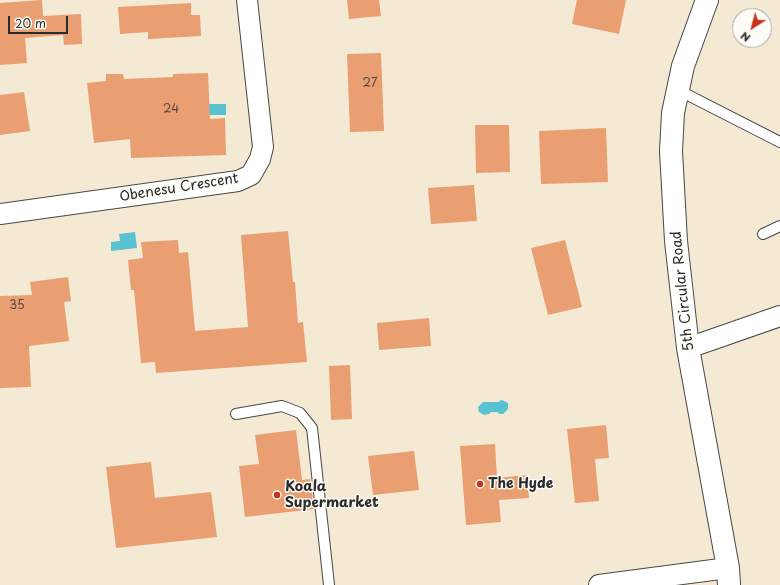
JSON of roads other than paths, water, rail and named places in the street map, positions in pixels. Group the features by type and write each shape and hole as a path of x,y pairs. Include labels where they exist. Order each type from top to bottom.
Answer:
{"street":[{"name":"Obenesu Crescent","path":"0,214 238,181 250,175 260,159 263,147 247,0"},
{"name":"5th Circular Road","path":"707,0 683,66 674,113 671,151 676,241 688,348 728,577"},
{"path":"688,348 780,316"},
{"path":"598,585 728,577"}],"lane":[{"path":"678,90 780,142"},
{"path":"763,234 780,226"},
{"path":"236,414 282,406 300,413 312,428 329,585"}],"water":[{"path":"202,104 226,104 226,115 208,115"},
{"path":"135,232 137,248 111,251 111,242 120,241 119,234"},
{"path":"502,400 508,403 508,409 503,414 491,412 484,415 479,412 478,407 483,402 498,402"}],"place":[{"name":"The Hyde","path":"480,484"},
{"name":"Koala Supermarket","path":"277,495"}]}
